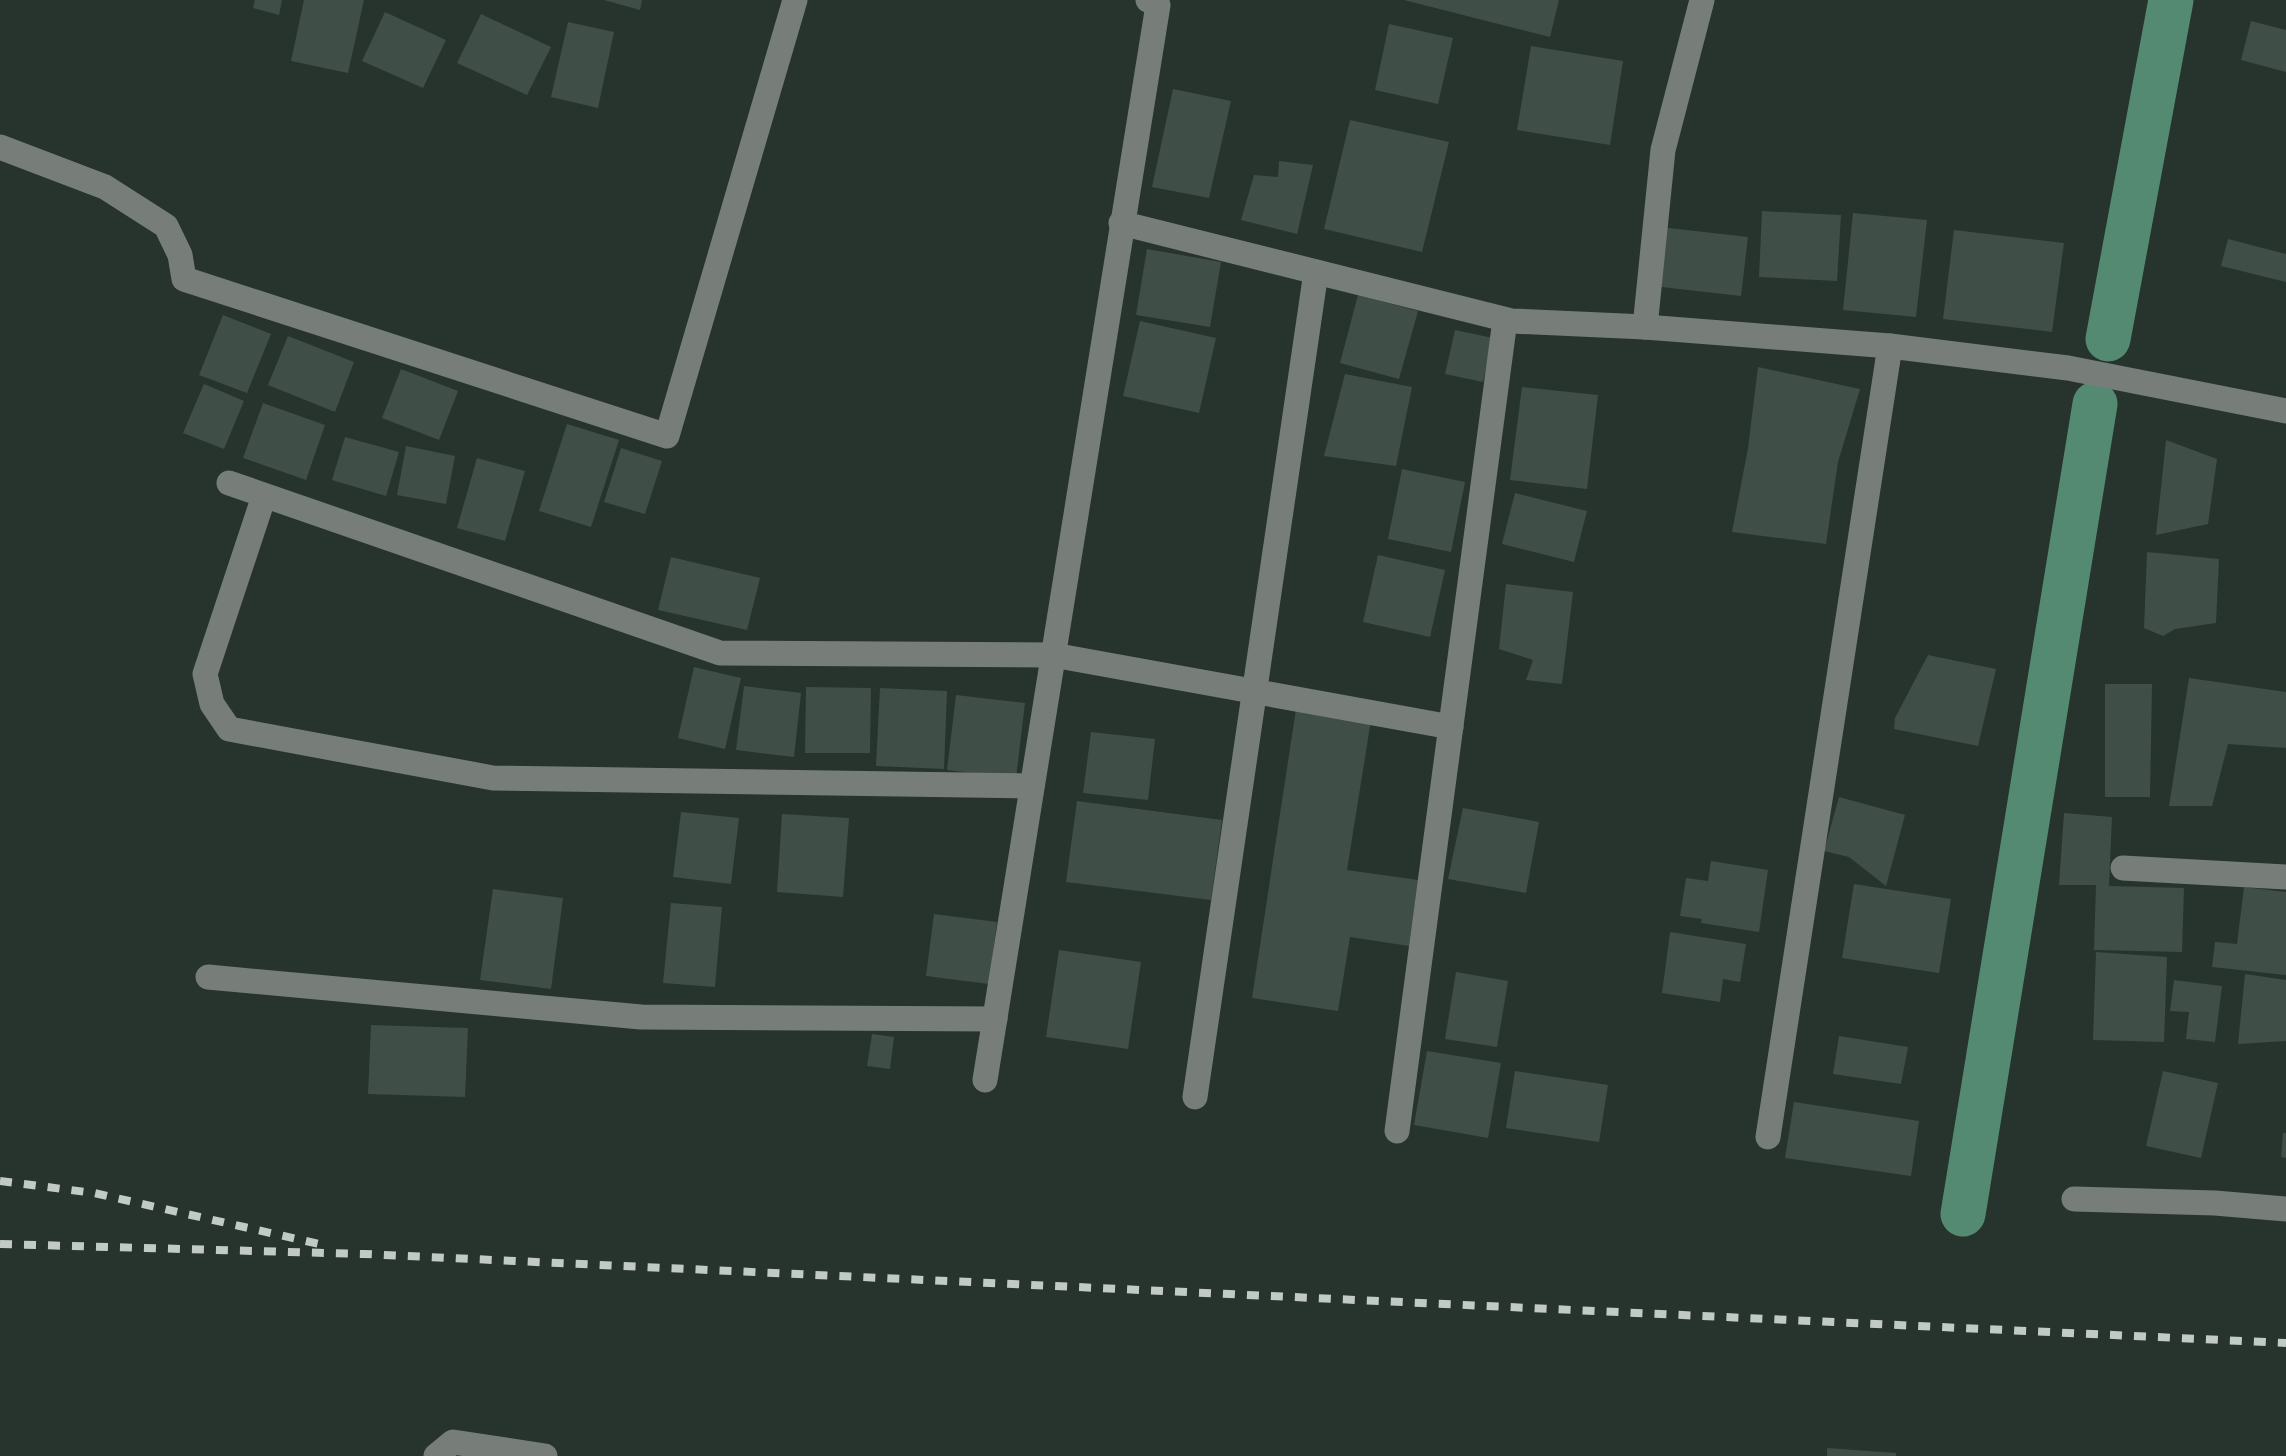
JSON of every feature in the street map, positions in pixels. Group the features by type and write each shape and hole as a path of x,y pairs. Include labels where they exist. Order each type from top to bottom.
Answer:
{"street":[{"path":"0,147 105,187 166,226 180,256 184,279 667,436 795,0"},
{"path":"985,1080 1158,4 1148,0"},
{"path":"1645,327 1663,150 1702,0"},
{"path":"1121,223 1506,320 1890,346 2085,371 2286,411"},
{"path":"1195,1097 1316,272"},
{"path":"1397,1131 1506,320"},
{"path":"1768,1137 1890,346"},
{"path":"229,483 720,653 1053,654 1451,726"},
{"path":"264,496 205,674 212,704 229,729 493,778 1032,786"},
{"path":"2123,868 2286,876"},
{"path":"208,976 642,1017 995,1019"},
{"path":"2074,1199 2216,1203 2286,1210"},
{"path":"436,1456 454,1442 546,1456"}],"building":[{"path":"255,0 282,0 279,15 253,8"},
{"path":"304,0 364,0 348,73 291,61"},
{"path":"604,0 642,0 640,10"},
{"path":"1404,0 1559,0 1550,37"},
{"path":"385,12 446,40 423,88 362,61"},
{"path":"481,14 551,47 527,95 457,63"},
{"path":"2251,21 2286,30 2286,72 2241,60"},
{"path":"568,22 614,32 598,108 551,97"},
{"path":"1389,24 1453,38 1438,104 1375,90"},
{"path":"1531,46 1623,61 1610,145 1517,130"},
{"path":"1173,89 1231,101 1209,198 1152,187"},
{"path":"1350,120 1449,142 1422,252 1324,229"},
{"path":"1279,161 1313,165 1297,234 1241,220 1254,175 1278,177"},
{"path":"1762,211 1841,215 1837,281 1759,277"},
{"path":"1853,213 1927,220 1916,317 1843,310"},
{"path":"1660,227 1748,237 1741,296 1653,286"},
{"path":"1954,230 2064,243 2052,332 1943,319"},
{"path":"2228,239 2286,254 2286,282 2221,266"},
{"path":"1147,249 1221,262 1210,327 1136,315"},
{"path":"1358,295 1418,311 1399,379 1340,363"},
{"path":"223,315 271,334 247,393 199,375"},
{"path":"1140,321 1216,338 1199,413 1123,396"},
{"path":"1455,330 1493,338 1483,382 1445,374"},
{"path":"288,336 354,362 335,412 268,385"},
{"path":"1758,367 1860,389 1838,462 1826,544 1732,532"},
{"path":"401,369 458,391 439,440 382,418"},
{"path":"1345,374 1412,387 1396,466 1324,456"},
{"path":"204,384 244,401 224,449 183,433"},
{"path":"1522,387 1598,395 1587,489 1510,480"},
{"path":"263,403 325,425 306,480 243,458"},
{"path":"567,424 619,440 591,527 539,511"},
{"path":"345,437 399,452 386,496 332,480"},
{"path":"2166,440 2217,459 2208,524 2156,535"},
{"path":"406,446 455,456 446,504 397,495"},
{"path":"621,448 662,461 645,514 604,502"},
{"path":"477,458 525,471 505,541 457,528"},
{"path":"1402,469 1465,482 1451,552 1388,539"},
{"path":"1515,493 1587,511 1574,562 1502,544"},
{"path":"2147,552 2219,559 2216,623 2175,629 2163,636 2144,628"},
{"path":"1378,555 1445,570 1430,637 1363,622"},
{"path":"671,557 760,578 747,630 658,610"},
{"path":"1506,584 1573,592 1562,684 1526,680 1533,660 1499,649"},
{"path":"1928,655 1996,669 1978,746 1894,729 1895,718"},
{"path":"694,667 741,678 725,749 678,738"},
{"path":"2189,678 2286,692 2286,748 2228,744 2212,806 2169,806"},
{"path":"2105,684 2152,684 2150,797 2105,797"},
{"path":"744,686 801,693 794,757 736,750"},
{"path":"806,687 871,688 870,753 805,753"},
{"path":"880,688 947,691 944,769 876,766"},
{"path":"956,695 1025,703 1016,778 947,770"},
{"path":"1296,709 1371,720 1347,870 1418,880 1409,946 1350,937 1338,1011 1252,998"},
{"path":"1091,732 1155,739 1148,800 1083,793"},
{"path":"1839,797 1905,815 1886,886 1849,857 1824,851"},
{"path":"1077,801 1222,820 1211,900 1066,882"},
{"path":"1463,808 1539,822 1526,893 1448,879"},
{"path":"681,812 739,818 731,884 673,877"},
{"path":"2064,813 2112,817 2109,886 2184,888 2182,952 2094,950 2096,885 2059,885"},
{"path":"782,814 849,818 843,897 777,892"},
{"path":"1711,861 1768,870 1759,932 1680,916 1686,878 1708,881"},
{"path":"1854,884 1951,899 1939,973 1842,958"},
{"path":"2244,887 2286,892 2286,975 2212,967 2215,942 2237,944"},
{"path":"493,889 563,898 551,989 480,980"},
{"path":"671,903 722,907 715,987 663,983"},
{"path":"934,914 997,922 989,984 926,976"},
{"path":"1670,932 1746,944 1740,982 1723,979 1720,1002 1662,993"},
{"path":"1059,950 1141,962 1128,1049 1046,1037"},
{"path":"2096,952 2167,957 2164,1042 2093,1040"},
{"path":"1456,972 1508,981 1497,1047 1445,1039"},
{"path":"2245,974 2286,980 2286,1041 2238,1044"},
{"path":"2174,980 2222,986 2215,1042 2186,1039 2189,1012 2170,1011"},
{"path":"371,1025 468,1028 465,1097 368,1094"},
{"path":"872,1034 894,1037 890,1069 867,1066"},
{"path":"1839,1036 1908,1047 1901,1084 1833,1074"},
{"path":"1427,1051 1501,1063 1488,1138 1414,1125"},
{"path":"1515,1071 1608,1085 1599,1142 1506,1128"},
{"path":"2163,1071 2218,1083 2201,1158 2146,1146"},
{"path":"1794,1102 1919,1121 1911,1176 1785,1158"},
{"path":"2286,1133 2286,1158 2281,1157"},
{"path":"1827,1448 1896,1453 1896,1456 1827,1456"}],"waterway":[{"path":"2108,339 2171,0"},
{"path":"1963,1214 2095,404"}],"railway":[{"path":"0,1181 94,1193 319,1244"},
{"path":"0,1244 364,1254 2286,1343"}]}
